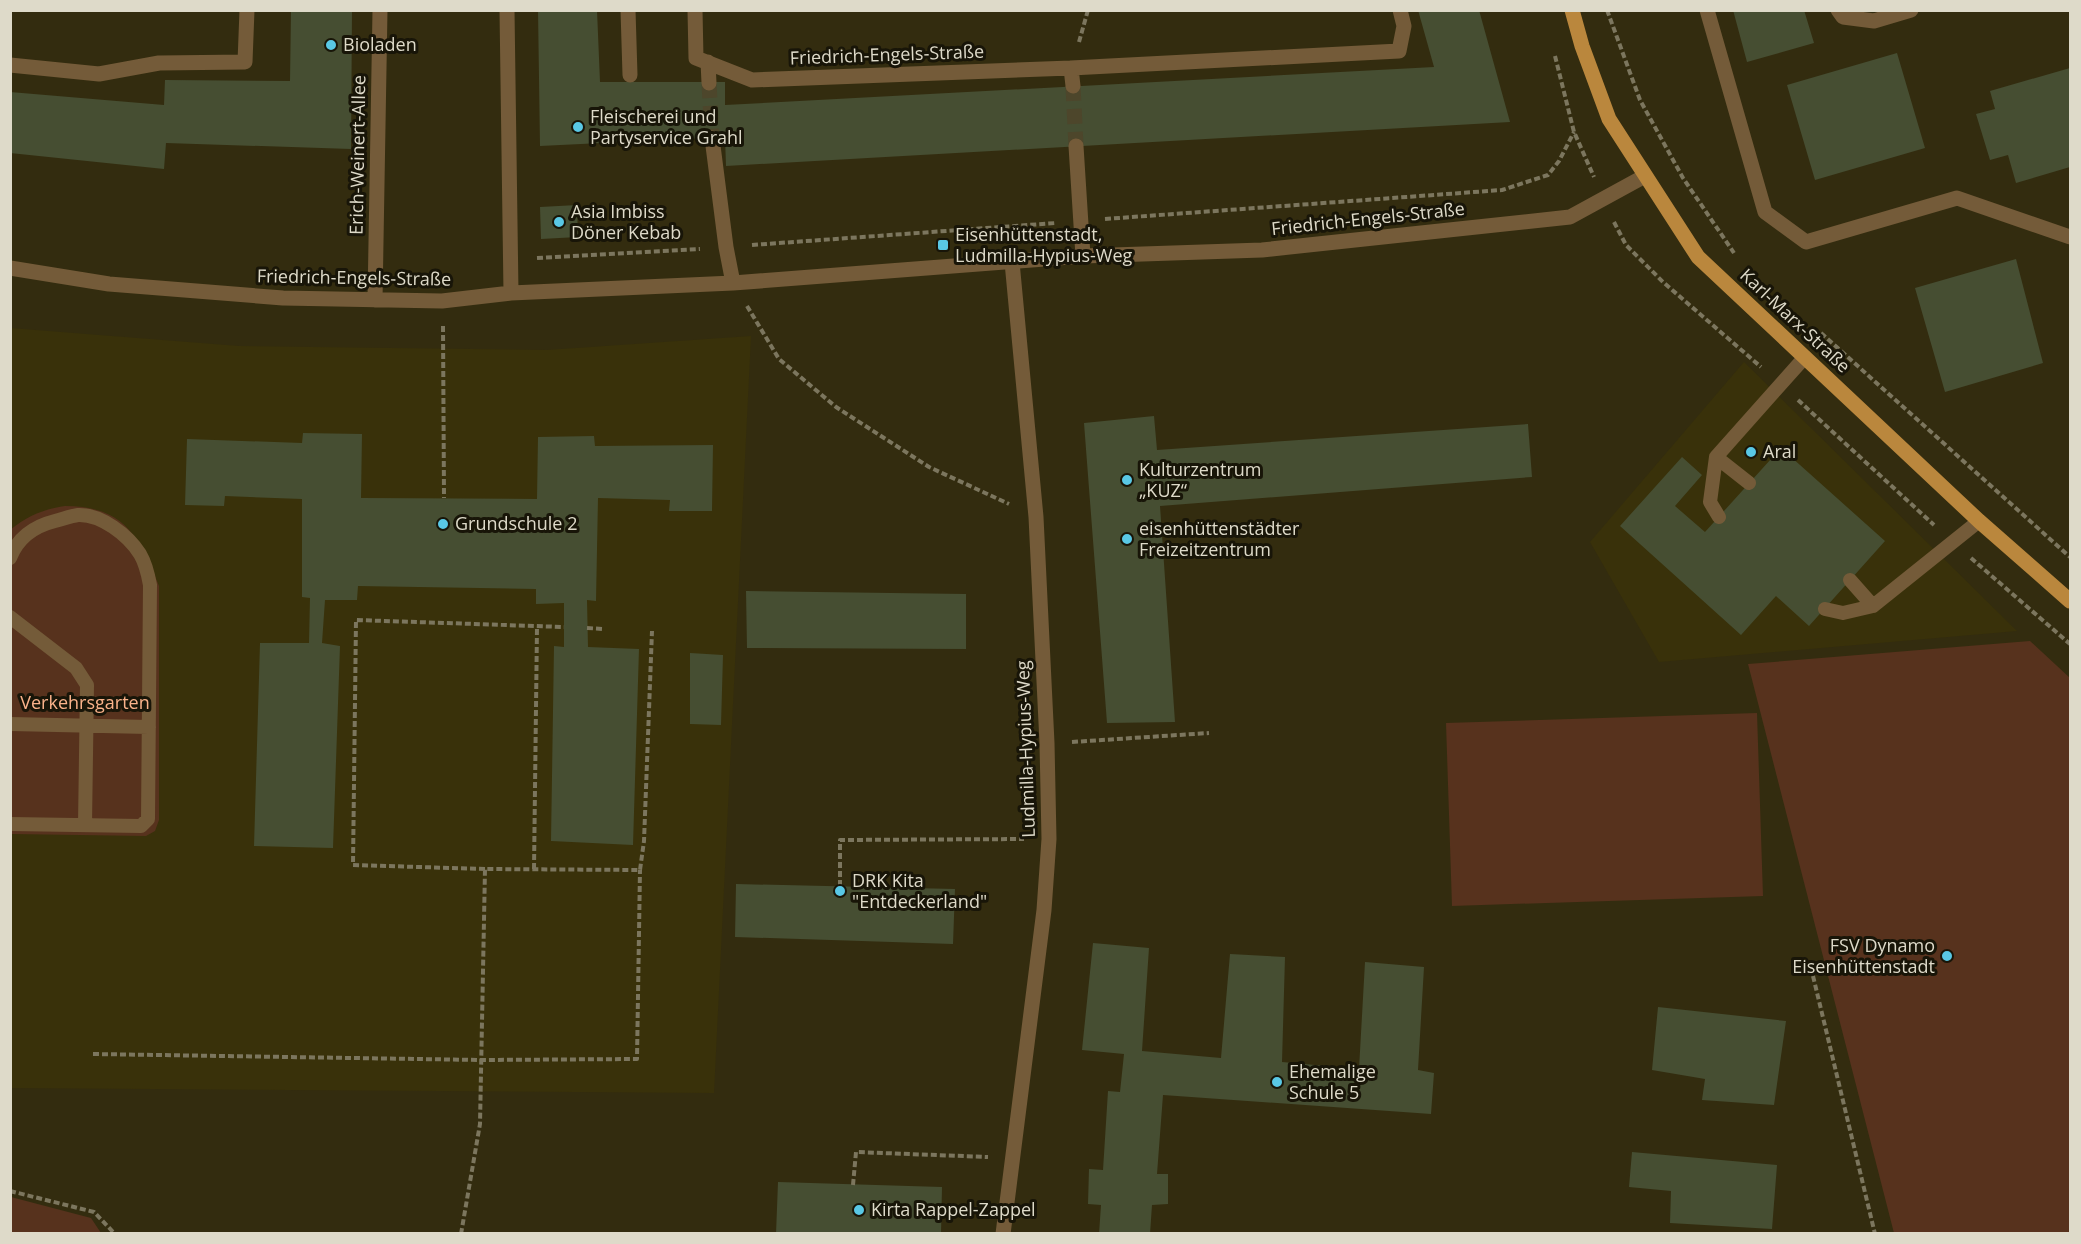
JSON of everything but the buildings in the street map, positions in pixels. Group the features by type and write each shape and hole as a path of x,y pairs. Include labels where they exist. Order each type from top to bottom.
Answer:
{"main road":[{"name":"Karl-Marx-Straße","path":"1572,10 1582,46 1609,119 1698,257 1979,521 2070,601"}],"street":[{"path":"10,65 99,74 159,63 245,62 247,10"},
{"name":"Erich-Weinert-Allee","path":"375,300 380,10"},
{"path":"507,10 511,293"},
{"path":"628,10 630,75"},
{"path":"695,10 696,58 708,62 709,83"},
{"name":"Friedrich-Engels-Straße","path":"708,62 752,80 1071,69 1399,51 1404,26 1400,10"},
{"path":"1707,10 1765,212 1806,242 1958,198 2070,237"},
{"path":"1838,10 1843,17 1874,21 1911,10"},
{"path":"1071,69 1072,86"},
{"path":"712,138 733,283"},
{"path":"1076,146 1083,256"},
{"name":"Friedrich-Engels-Straße","path":"10,268 109,284 283,298 442,302 511,293 733,283 1083,256 1262,250 1570,217 1645,176"},
{"name":"Ludmilla-Hypius-Weg","path":"1003,1233 1044,910 1049,839 1047,743 1036,517 1012,262"}],"lane":[{"path":"1719,517 1710,502 1716,457 1805,357"},
{"path":"1716,457 1749,483"},
{"path":"10,558 24,536 41,525 80,515 99,519 119,531 139,552 147,567 150,585 148,819 141,826 10,824"},
{"path":"1825,609 1843,614 1873,606 1979,521"},
{"path":"1850,580 1873,606"},
{"path":"10,617 76,668 87,685 85,825"},
{"path":"10,724 149,727"}],"path":[{"path":"1607,10 1640,100 1683,178 1738,259"},
{"path":"1553,46 1574,132 1626,245 1663,282 1780,384 1952,542 2070,644"},
{"path":"733,283 779,359 836,407 929,467 1036,517"},
{"path":"442,302 444,498"},
{"path":"1817,330 2070,557"},
{"path":"564,627 356,620 353,865 640,870"},
{"path":"534,869 537,627"},
{"path":"587,628 603,629"},
{"path":"93,1054 482,1060 637,1059 640,870 644,841 652,631"},
{"path":"1047,743 1209,733"},
{"path":"840,886 840,840 1049,839"},
{"path":"461,1233 480,1124 485,869"},
{"path":"1814,976 1875,1233"},
{"path":"853,1185 856,1152 1012,1158"},
{"path":"10,1191 94,1212 116,1233"}],"shaded area":[{"path":"10,328 239,346 547,350 751,336 714,1093 11,1088"},
{"name":"Aral","path":"1744,362 2017,631 1659,662 1590,542"}],"green space":[{"name":"Verkehrsgarten","path":"65,506 85,507 116,518 127,528 145,553 159,586 159,820 155,831 146,836 11,834 10,530 36,514"},
{"name":"FSV Dynamo Eisenhüttenstadt","path":"2030,641 2070,678 2070,1233 1894,1233 1748,664"},
{"path":"1757,713 1763,896 1452,906 1446,723"},
{"path":"11,1197 91,1218 101,1233 11,1233"}],"tunnel":[{"path":"709,83 712,138"},
{"path":"1073,86 1076,146"}],"place":[{"name":"Bioladen","path":"331,45"},
{"name":"Fleischerei und Partyservice Grahl","path":"578,127"},
{"name":"Asia Imbiss Döner Kebab","path":"559,222"},
{"name":"Eisenhüttenstadt, Ludmilla-Hypius-Weg","path":"943,245"},
{"name":"Aral","path":"1751,452"},
{"name":"Kulturzentrum „KUZ“","path":"1127,480"},
{"name":"Grundschule 2","path":"443,524"},
{"name":"eisenhüttenstädter Freizeitzentrum","path":"1127,539"},
{"name":"DRK Kita \"Entdeckerland\"","path":"840,891"},
{"name":"FSV Dynamo Eisenhüttenstadt","path":"1947,956"},
{"name":"Ehemalige Schule 5","path":"1277,1082"},
{"name":"Kirta Rappel-Zappel","path":"859,1210"}]}
